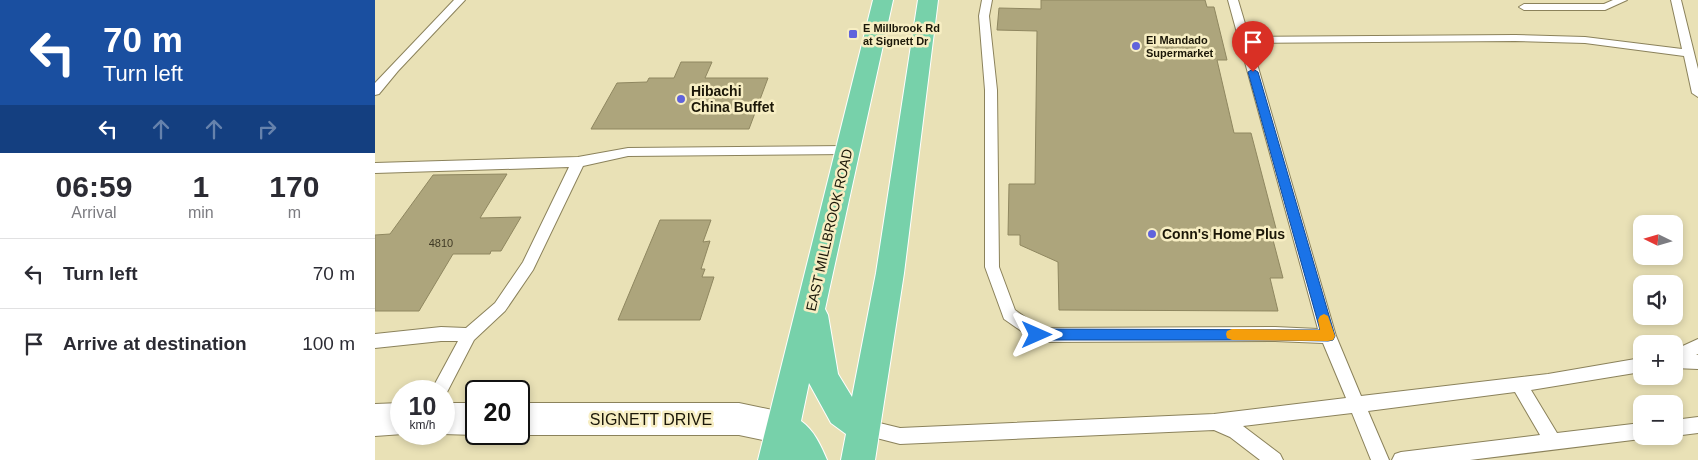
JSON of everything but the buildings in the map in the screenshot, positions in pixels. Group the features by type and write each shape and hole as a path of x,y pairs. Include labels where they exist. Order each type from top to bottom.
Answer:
{"main road":[{"name":"EAST MILLBROOK ROAD","path":"775,460 883,0"},
{"path":"858,460 890,274 928,0"},
{"path":"811,304 823,378 843,412 863,427"},
{"path":"782,428 796,438 811,460"}],"street":[{"path":"375,420 390,419"},
{"name":"SIGNETT DRIVE","path":"530,419 739,419 782,428"}],"lane":[{"path":"375,91 394,68 460,0"},
{"path":"987,0 984,16 991,90 992,267 1009,314 1037,335 1275,334 1328,336"},
{"path":"1233,0 1328,336 1380,460"},
{"path":"1524,7 1605,8 1622,2 1622,0"},
{"path":"1676,0 1698,93"},
{"path":"1245,40 1515,38 1585,40 1688,53"},
{"path":"375,168 578,162 628,152 848,150"},
{"path":"445,380 469,335 500,307 528,266 578,162"},
{"path":"375,341 441,334 469,335"},
{"path":"1683,355 1698,346"},
{"path":"1683,361 1698,362"},
{"path":"863,427 900,436 1214,422 1356,403 1519,385 1633,366"},
{"path":"1519,385 1553,440"},
{"path":"1214,422 1236,431 1274,460"},
{"path":"1683,427 1698,425"},
{"path":"1401,460 1553,440 1633,432"}],"slow traffic":[{"path":"1232,334 1328,336 1324,320"}],"place":[{"name":"E Millbrook Rd at Signett Dr","path":"853,34"},
{"name":"El Mandado Supermarket","path":"1136,46"},
{"name":"Hibachi China Buffet","path":"681,99"},
{"name":"Conn's Home Plus","path":"1152,234"}],"route":[{"path":"1037,335 1275,334 1328,336 1253,72"}]}
